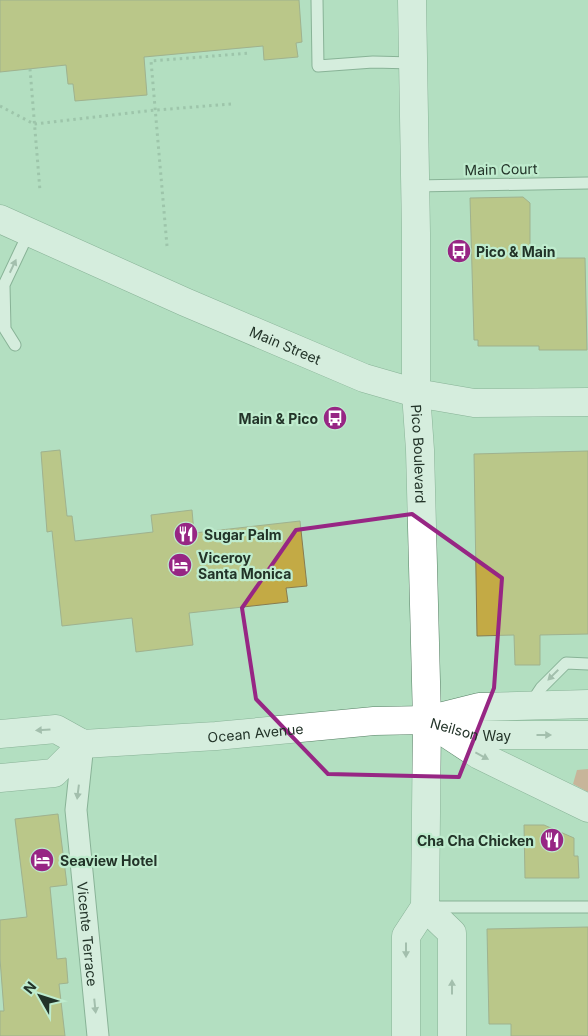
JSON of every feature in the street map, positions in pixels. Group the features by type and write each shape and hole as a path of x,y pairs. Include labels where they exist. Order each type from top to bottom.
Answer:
{"main road":[{"name":"Pico Boulevard","path":"412,0 416,393 420,450 427,720 425,907"},
{"name":"Main Street","path":"0,219 364,378 416,393 474,403 588,402"},
{"name":"Neilson Way","path":"427,720 479,706 588,704"},
{"name":"Neilson Way","path":"427,720 479,735 588,734"},
{"name":"Ocean Avenue","path":"83,744 216,736 374,722 427,720"},
{"path":"427,720 479,755 588,808"},
{"path":"0,734 56,729 83,744 54,773 0,778"},
{"path":"406,1036 406,936 425,907 452,933 452,1036"}],"street":[{"name":"Vicente Terrace","path":"83,744 76,810 98,1036"}],"lane":[{"path":"317,0 318,66 373,62 413,63"},
{"name":"Main Court","path":"415,186 588,183"},
{"path":"15,345 5,330 4,285 30,231"},
{"path":"529,706 541,688 566,663 588,664"},
{"path":"425,907 588,907"}],"path":[{"path":"167,246 151,61 251,53"},
{"path":"30,69 40,191"},
{"path":"0,106 34,124 156,110 232,104"}],"highlighted area":[{"path":"412,514 502,578 494,688 459,777 328,774 256,699 242,608 296,530"}],"shaded area":[{"path":"588,769 588,792 573,784 577,770"}],"building":[{"path":"0,0 299,0 302,42 296,43 298,57 264,60 263,46 144,57 147,95 75,101 73,84 68,84 66,65 0,72"},
{"path":"523,197 530,203 530,248 554,248 555,258 585,258 587,350 539,350 539,346 478,346 478,340 474,340 470,198"},
{"name":"Viceroy Santa Monica","path":"60,450 67,516 72,516 75,541 153,532 151,515 192,510 194,533 300,521 307,586 286,588 288,602 189,613 193,645 136,652 132,618 62,626 52,531 47,532 41,452"},
{"path":"588,451 588,634 540,635 540,665 515,665 514,635 477,636 474,454"},
{"path":"58,814 67,885 50,887 57,959 66,958 68,983 59,984 65,1036 0,1036 0,1011 4,1011 0,959 0,920 27,917 15,819"},
{"path":"524,825 544,825 574,838 574,856 578,856 579,878 525,878"},
{"path":"588,927 588,1036 511,1036 511,1024 489,1024 487,929"}],"place":[{"name":"Pico & Main","path":"459,251"},
{"name":"Main & Pico","path":"335,418"},
{"name":"Sugar Palm","path":"186,534"},
{"name":"Viceroy Santa Monica","path":"180,565"},
{"name":"Cha Cha Chicken","path":"552,840"},
{"name":"Seaview Hotel","path":"42,860"}]}
